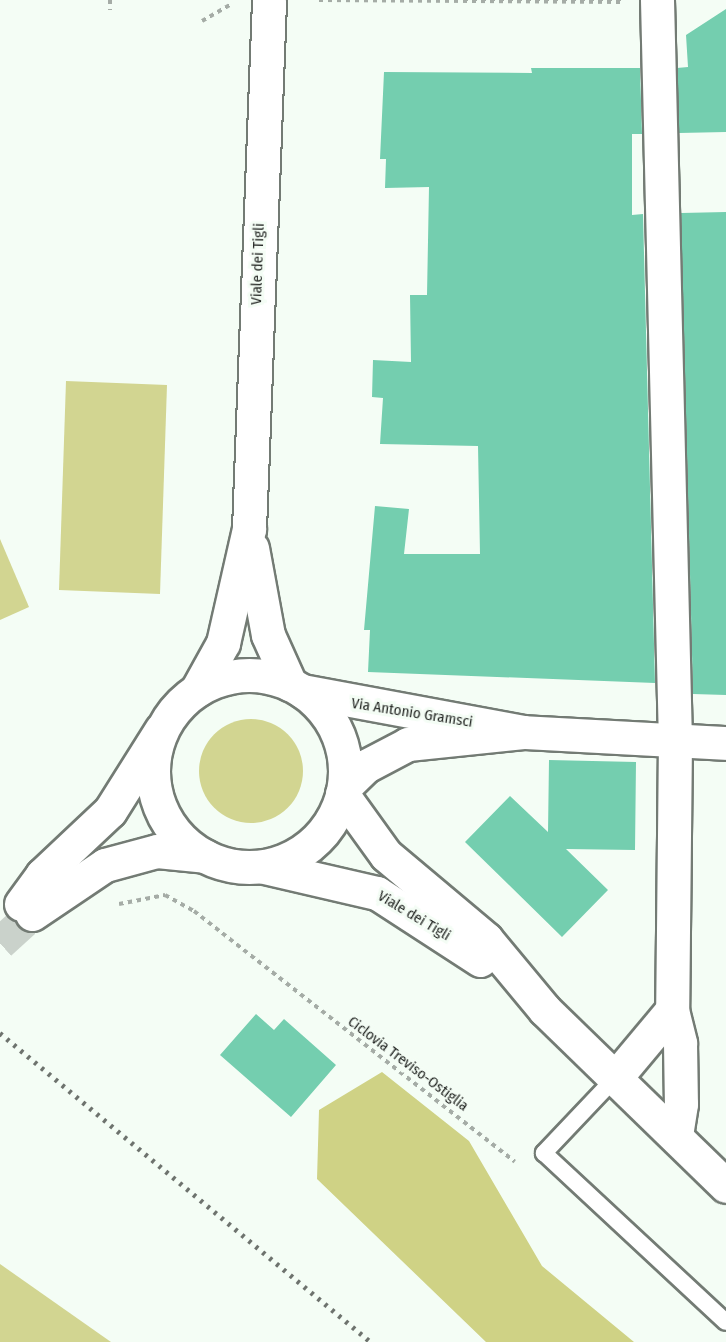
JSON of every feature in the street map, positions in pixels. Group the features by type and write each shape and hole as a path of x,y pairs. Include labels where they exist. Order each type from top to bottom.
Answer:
{"street":[{"name":"Viale dei Tigli","path":"269,0 249,529 222,643 197,690 161,730 152,769 160,809 173,830 205,856 238,866 262,866 351,883 402,905 545,1010"},
{"path":"657,1 675,740 672,1010 680,1043 676,1137"},
{"name":"Viale dei Tigli","path":"249,529 268,635 296,687 338,735 343,790 332,820 306,849 262,866"},
{"path":"197,690 251,675 296,687"},
{"name":"Via Antonio Gramsci","path":"296,687 523,732 726,743"},
{"path":"161,730 110,811 42,875 27,909 105,865 157,852 205,856"},
{"name":"Via Antonio Gramsci","path":"343,790 366,766 408,744 523,732"},
{"name":"Viale dei Tigli","path":"343,790 386,855 486,939 545,1010 726,1186"},
{"path":"616,1077 672,1010"}],"lane":[{"path":"616,1077 544,1153 726,1322"}],"path":[{"path":"110,0 110,10"},
{"path":"319,0 657,1"},
{"path":"202,21 231,5"},
{"name":"Ciclovia Treviso-Ostiglia","path":"111,906 165,895 194,911 518,1165"}],"green space":[{"path":"66,381 167,385 160,594 59,590"},
{"path":"0,539 29,607 0,620"},
{"path":"251,719 271,723 280,728 294,742 299,751 303,771 299,791 294,800 280,814 271,819 251,823 231,819 222,814 208,800 203,791 199,771 203,751 208,742 222,728 231,723"},
{"path":"382,1072 469,1141 542,1266 634,1342 486,1342 317,1179 319,1110"},
{"path":"0,1264 111,1342 0,1342"}],"building":[{"path":"726,9 726,132 679,133 677,68 688,67 686,35"},
{"path":"531,68 640,68 642,134 632,134 632,215 643,214 655,683 368,672 370,630 364,630 375,506 409,509 404,554 480,554 478,446 380,444 383,398 372,397 373,360 411,362 410,295 427,295 429,187 385,188 386,159 380,159 384,72 532,73"},
{"path":"726,212 726,695 693,694 681,213"},
{"path":"549,760 636,762 635,850 566,849 608,890 562,937 465,842 510,796 548,832"},
{"path":"256,1014 274,1030 284,1019 336,1065 291,1117 220,1055"}],"tunnel":[{"path":"0,943 32,914"}],"railway":[{"path":"0,1033 371,1342"}]}
